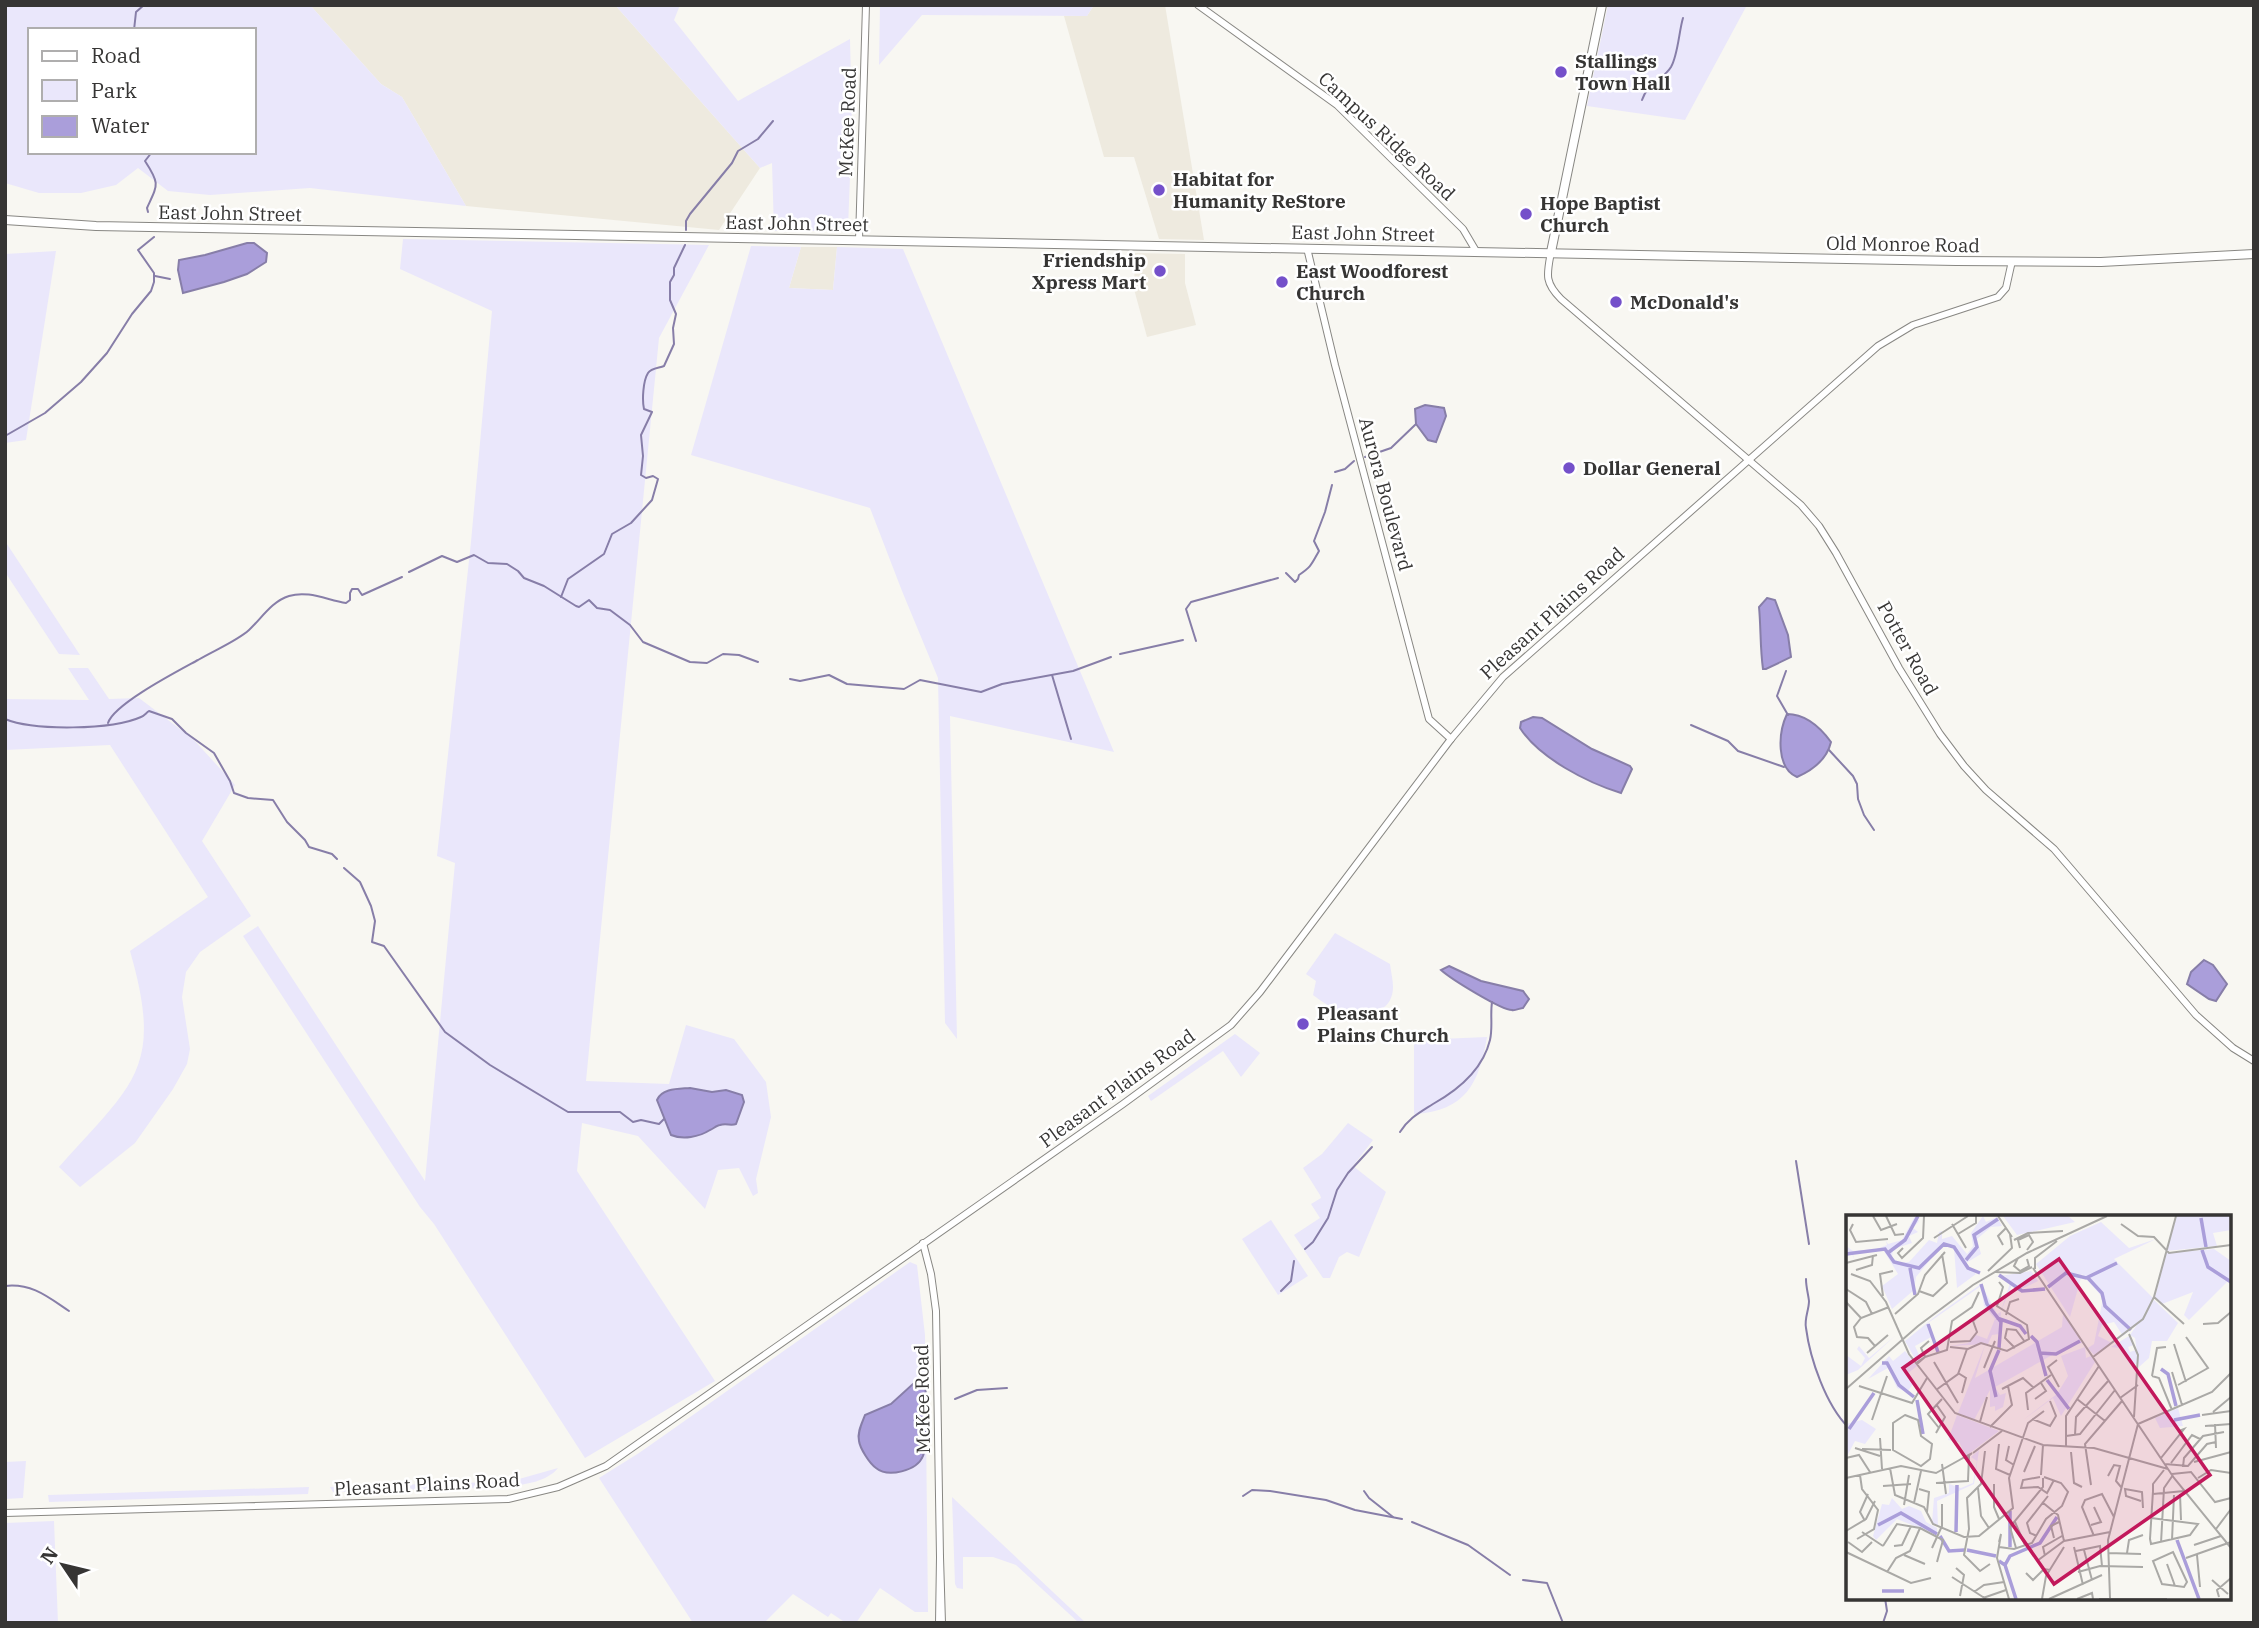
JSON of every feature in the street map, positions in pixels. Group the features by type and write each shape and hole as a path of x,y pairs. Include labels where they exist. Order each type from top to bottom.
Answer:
{"main road":[{"path":"1551,252 1602,5"},
{"name":"East John Street","path":"5,222 96,226 1551,252"},
{"name":"Old Monroe Road","path":"1551,252 2108,262 2254,254"}],"street":[{"name":"McKee Road","path":"859,240 866,5"},
{"name":"Campus Ridge Road","path":"1198,5 1337,105 1463,229 1476,251"},
{"name":"Aurora Boulevard","path":"1307,248 1335,365 1423,690 1427,714 1434,725 1451,739"},
{"name":"Potter Road","path":"1551,252 1548,271 1551,290 1782,487 1819,526 1903,676 1964,766 1986,790 2054,849 2196,1015 2233,1048 2254,1061"},
{"name":"Pleasant Plains Road","path":"5,1513 508,1499 541,1492 575,1480 620,1457 1089,1129 1231,1025 1247,1008 1487,693 1528,653 1878,346 1913,325 2001,295 2006,288 2012,261"},
{"name":"McKee Road","path":"923,1243 936,1311 940,1623"}],"shaded area":[{"path":"310,5 615,5 760,168 719,230 466,206 402,97 381,84"},
{"path":"1094,5 1165,5 1204,240 1159,239 1134,157 1104,157 1064,16 1087,16"},
{"path":"801,247 837,247 833,290 789,288"},
{"path":"1135,253 1185,254 1185,283 1196,325 1147,337 1134,289"}],"green space":[{"path":"5,5 310,5 381,84 402,97 466,206 310,188 210,195 168,191 138,168 116,185 81,193 39,193 5,183"},
{"path":"615,5 680,5 674,20 738,101 850,39 852,125 848,228 836,231 774,231 772,163 760,168"},
{"path":"880,5 1094,5 1087,16 922,15 879,65"},
{"path":"1608,5 1747,5 1685,120 1587,106"},
{"path":"403,239 709,245 659,338 586,1081 669,1084 686,1025 734,1039 766,1082 771,1117 756,1179 758,1193 753,1196 739,1168 718,1170 705,1209 638,1136 582,1123 577,1171 715,1381 585,1458 243,936 258,926 425,1181 455,863 437,856 471,542 492,311 400,269"},
{"path":"751,246 801,247 789,288 833,290 837,247 903,249 1114,752 950,716 957,1039 945,1023 938,678 870,508 691,455"},
{"path":"56,251 26,440 5,443 5,254"},
{"path":"5,541 80,655 59,654 5,572"},
{"path":"68,668 88,668 109,699 139,698 193,739 235,785 202,841 251,916 200,952 186,972 182,997 190,1049 187,1064 173,1089 135,1143 80,1187 59,1167 123,1093 135,1072 142,1049 144,1023 140,991 130,951 208,897 110,745 5,750 5,699 89,700"},
{"path":"1335,933 1390,964 1392,994 1388,1003 1380,1010 1363,1016 1345,1013 1313,995 1316,981 1306,974"},
{"path":"1235,1034 1260,1053 1241,1077 1223,1051 1151,1101 1148,1096"},
{"path":"1487,1037 1480,1068 1467,1092 1446,1107 1414,1114 1416,1040"},
{"path":"1348,1123 1373,1140 1353,1166 1386,1192 1359,1257 1347,1252 1339,1257 1330,1278 1323,1278 1294,1235 1320,1218 1311,1204 1321,1198 1320,1195 1303,1168 1322,1154"},
{"path":"1271,1220 1308,1276 1278,1295 1242,1239"},
{"path":"910,1262 917,1265 925,1335 928,1612 915,1612 880,1588 856,1623 846,1623 831,1613 828,1617 793,1594 764,1623 693,1623 599,1478 639,1453"},
{"path":"26,1461 23,1498 5,1499 5,1462"},
{"path":"558,1468 540,1480 503,1487 333,1492 330,1487 493,1482 519,1479"},
{"path":"309,1487 308,1494 49,1502 48,1495"},
{"path":"952,1497 1086,1623 1079,1623 1016,1565 993,1557 963,1557 963,1589 957,1588"},
{"path":"54,1521 58,1623 5,1623 5,1523"}],"water":[{"path":"254,243 267,253 266,262 247,274 183,293 178,270 179,260"},
{"path":"1425,405 1444,408 1446,416 1436,442 1428,440 1416,424 1415,409"},
{"path":"1767,598 1775,600 1788,635 1791,657 1763,669 1759,607"},
{"path":"1787,714 1812,722 1831,742 1818,763 1797,777 1785,766 1782,758 1782,731"},
{"path":"1533,717 1542,718 1592,749 1630,766 1632,769 1621,793 1565,768 1539,749 1520,728 1521,722"},
{"path":"2204,960 2213,965 2227,984 2216,1001 2187,984 2191,972"},
{"path":"1449,966 1481,981 1523,991 1529,999 1523,1008 1506,1009 1441,970"},
{"path":"690,1088 712,1092 726,1090 742,1095 744,1102 736,1124 719,1125 691,1137 671,1135 657,1100 667,1091"},
{"path":"914,1383 925,1386 926,1390 925,1451 920,1461 909,1469 895,1473 881,1471 871,1463 861,1447 861,1424 865,1415 891,1404"}],"waterway":[{"path":"134,28 136,12 144,5"},
{"path":"1642,100 1671,67 1683,18"},
{"path":"686,230 686,221 690,214 732,163 738,151 758,139 773,121"},
{"path":"148,212 156,184 145,161 150,154"},
{"path":"5,436 45,413 81,382 107,353 132,314 151,291 154,273 138,250 154,237"},
{"path":"561,597 568,579 604,554 612,534 631,523 652,500 658,479 641,475 641,435 652,412 644,409 644,386 649,371 664,366 674,344 676,314 670,300 670,282 685,245"},
{"path":"155,276 170,279"},
{"path":"1365,457 1391,448 1416,424"},
{"path":"1335,472 1345,469 1354,461"},
{"path":"1286,573 1295,582 1311,565 1319,551 1314,541 1332,485"},
{"path":"409,572 442,556 457,562 474,555 488,563 507,564 524,578 544,586 576,606 579,607 589,600 597,608 610,610 630,625 643,642 690,662 707,663 723,654 739,655 758,662"},
{"path":"108,723 122,707 148,688 244,634 283,598 303,594 346,603 350,600 352,589 358,589 362,595 402,577"},
{"path":"1196,641 1186,609 1191,602 1278,578"},
{"path":"1120,654 1183,640"},
{"path":"790,679 800,681 829,675 847,684 904,689 920,680 981,692 1002,684 1073,671 1111,657"},
{"path":"1786,671 1777,696 1788,715"},
{"path":"1052,675 1071,739"},
{"path":"5,719 34,726 53,727 112,724 142,717 149,711 172,719 214,753 234,793 248,798 273,800 287,822 309,847 332,854 337,859"},
{"path":"1691,725 1728,741 1738,751 1784,767"},
{"path":"1829,750 1853,776 1864,815 1874,830"},
{"path":"344,868 360,882 371,906 375,921 372,942 384,946 445,1032 490,1065 568,1112 620,1112 633,1122 641,1120 659,1124 664,1119"},
{"path":"1400,1132 1411,1119 1468,1078 1482,1060 1490,1040 1492,1002"},
{"path":"1305,1249 1313,1242 1328,1218 1337,1190 1348,1173 1372,1147"},
{"path":"1796,1161 1809,1244"},
{"path":"1281,1291 1291,1281 1294,1261"},
{"path":"1806,1279 1809,1301 1806,1325 1811,1353 1826,1394 1846,1425"},
{"path":"5,1286 32,1289 69,1311"},
{"path":"955,1399 977,1390 1007,1388"},
{"path":"1243,1496 1252,1490 1270,1491 1326,1500 1355,1510 1402,1519"},
{"path":"1364,1491 1393,1517"},
{"path":"1412,1522 1468,1545 1510,1575"},
{"path":"1523,1580 1547,1583 1563,1623"},
{"path":"1883,1623 1887,1611 1885,1600"}],"place":[{"name":"Stallings Town Hall","path":"1561,72"},
{"name":"Habitat for Humanity ReStore","path":"1159,190"},
{"name":"Hope Baptist Church","path":"1526,214"},
{"name":"Friendship Xpress Mart","path":"1160,271"},
{"name":"East Woodforest Church","path":"1282,282"},
{"name":"McDonald's","path":"1616,302"},
{"name":"Dollar General","path":"1569,468"},
{"name":"Pleasant Plains Church","path":"1303,1024"}]}
